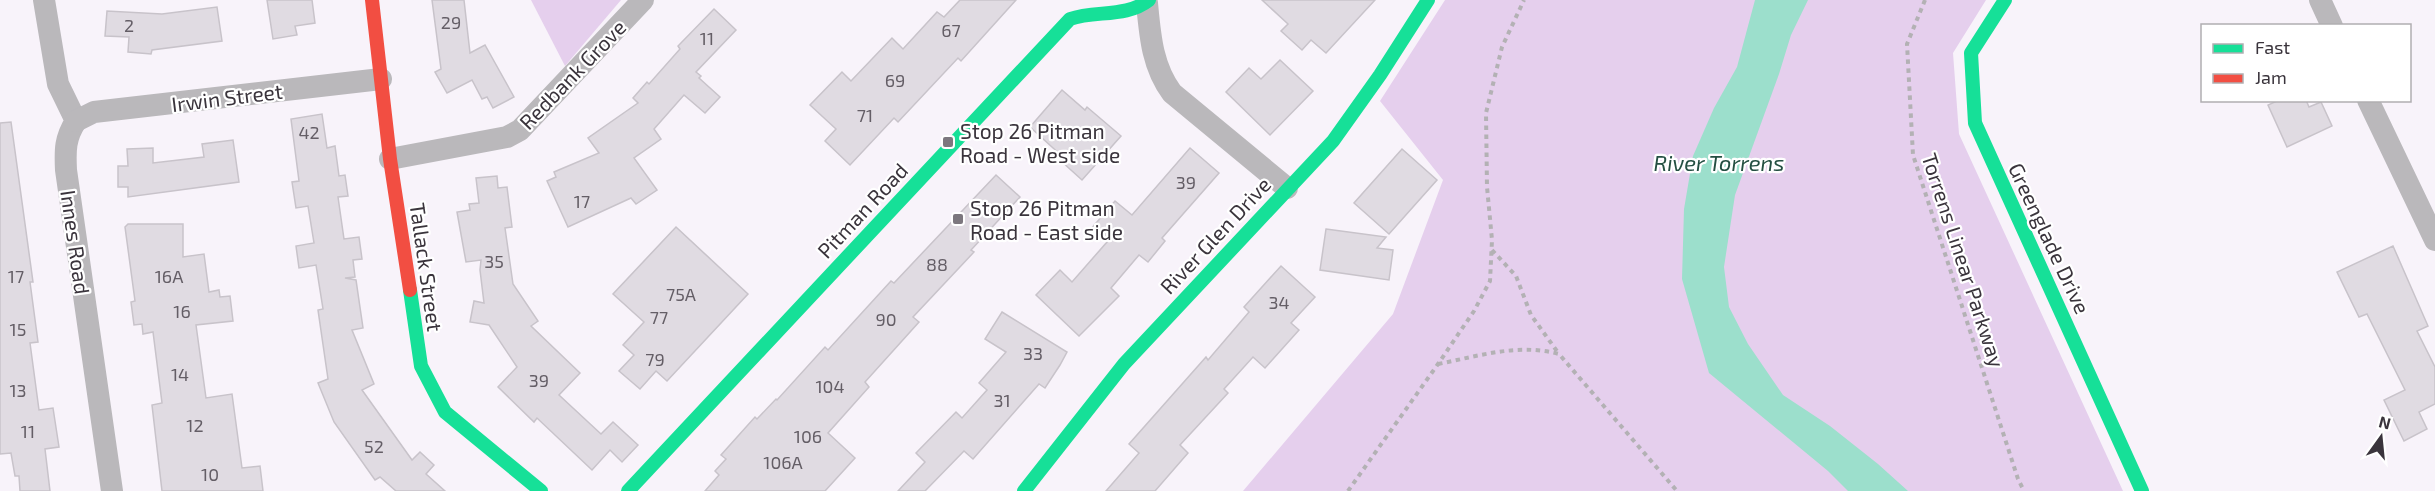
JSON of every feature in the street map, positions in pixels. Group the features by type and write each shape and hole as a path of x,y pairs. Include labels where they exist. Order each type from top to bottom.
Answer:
{"street":[{"path":"44,0 58,84 76,121"},
{"name":"Tallack Street","path":"372,0 390,159 421,366 445,412 541,491"},
{"name":"Redbank Grove","path":"390,159 507,137 520,129 643,0"},
{"name":"River Glen Drive","path":"1024,491 1124,364 1333,141 1380,75 1428,0"},
{"name":"Greenglade Drive","path":"2005,0 1971,53 1975,123 2142,491"},
{"path":"2320,0 2331,24"},
{"path":"1148,2 1155,61 1172,93 1287,188"},
{"name":"Pitman Road","path":"628,491 1070,19 1091,13 1121,13 1148,2"},
{"name":"Irwin Street","path":"76,121 94,112 381,79"},
{"path":"2369,102 2435,240"},
{"name":"Innes Road","path":"76,121 68,133 65,147 66,170 112,491"}],"path":[{"path":"1348,491 1438,364 1490,282 1492,250 1486,187 1486,113 1502,47 1524,0"},
{"name":"Torrens Linear Parkway","path":"1925,0 1907,44 1913,155 2018,479 2024,491"},
{"path":"1492,250 1516,276 1531,315 1559,354 1677,491"},
{"path":"1438,364 1508,349 1542,350 1559,354"}],"shaded area":[{"path":"531,0 621,0 565,66"},
{"path":"1445,0 1986,0 1953,53 1959,134 2123,491 1243,491 1393,314 1443,180 1380,101"}],"water":[{"name":"River Torrens","path":"1755,0 1808,0 1791,35 1735,195 1724,267 1729,307 1748,344 1783,395 1830,426 1908,491 1848,491 1828,471 1709,373 1682,279 1684,209 1693,156 1714,108 1737,67"}],"building":[{"path":"267,0 312,0 315,23 295,26 297,35 273,39"},
{"path":"432,0 464,0 470,53 485,45 514,97 493,108 487,97 482,99 472,80 447,93 435,72 441,69"},
{"path":"960,0 1016,0 961,61 958,58 898,122 894,118 850,165 825,141 836,129 810,105 842,72 851,81 892,38 903,49 937,12 944,17"},
{"path":"1262,0 1375,0 1326,53 1311,40 1302,50 1281,31 1288,24"},
{"path":"217,7 222,41 152,50 151,54 128,52 129,37 105,36 107,11 162,14"},
{"path":"714,9 736,30 696,72 701,76 699,78 720,97 705,113 684,95 654,129 661,139 634,158 657,190 636,204 631,198 568,227 547,181 556,177 554,172 599,153 588,138 638,103 633,98 647,82 649,84 680,49 678,46"},
{"path":"1280,60 1313,91 1270,135 1226,92 1249,68 1261,79"},
{"path":"1062,90 1085,110 1087,107 1121,136 1082,180 1061,161 1064,158 1030,127"},
{"path":"2275,102 2307,102 2309,107 2321,102 2332,126 2287,147 2268,105"},
{"path":"322,114 327,148 335,146 339,176 345,175 348,196 338,197 344,239 359,237 362,259 353,260 355,277 345,278 356,280 363,328 352,330 374,384 362,390 412,460 420,452 434,465 426,474 445,491 396,491 380,477 375,480 334,422 318,383 328,379 318,310 323,309 316,265 299,268 296,246 314,243 308,206 296,208 292,182 299,181 291,119"},
{"path":"11,122 33,282 30,282 38,342 30,343 39,410 53,408 59,447 45,449 50,491 20,491 19,476 15,476 11,453 0,454 0,123"},
{"path":"233,140 239,182 128,197 128,187 118,187 118,166 128,166 127,149 153,148 153,163 204,157 202,144"},
{"path":"1190,148 1219,173 1162,238 1165,241 1148,262 1139,255 1111,288 1119,296 1079,336 1036,295 1060,270 1072,282 1107,242 1091,229 1115,201 1132,215"},
{"path":"1402,149 1437,180 1389,234 1354,203"},
{"path":"996,175 1020,197 971,250 974,252 913,317 919,322 865,382 869,387 828,433 855,458 825,491 705,491 719,475 715,471 726,459 721,455 755,417 757,419 777,400 825,347 828,350 891,281 894,283"},
{"path":"497,176 498,188 507,187 512,227 505,228 513,284 538,321 531,326 580,373 559,395 601,434 613,422 638,445 622,462 610,450 592,470 537,418 534,422 498,387 517,367 489,325 470,322 474,301 484,303 481,260 466,262 457,212 470,210 469,204 479,203 476,178"},
{"path":"128,224 183,224 183,257 204,254 209,292 219,290 220,297 230,296 233,321 196,325 206,398 232,394 242,468 260,466 263,491 162,491 152,405 162,403 153,332 143,334 142,324 134,325 131,302 135,301 125,227"},
{"path":"676,227 748,294 667,381 656,371 640,389 619,371 634,355 623,345 644,322 613,294"},
{"path":"1326,229 1386,237 1377,248 1393,250 1389,280 1320,270"},
{"path":"2393,246 2428,326 2417,331 2435,367 2435,404 2419,412 2427,429 2404,441 2384,400 2405,390 2367,314 2359,317 2337,272"},
{"path":"1281,266 1315,297 1291,323 1299,330 1265,368 1253,357 1224,389 1228,393 1180,445 1188,453 1155,491 1106,491 1139,453 1129,444 1206,357 1208,360 1249,312 1244,307"},
{"path":"1002,312 1067,352 1060,365 1045,388 1039,384 973,459 964,451 925,491 898,491 925,462 916,453 956,412 962,418 987,390 979,383 1006,352 985,339"}],"traffic: fast":[{"path":"628,491 1070,19 1121,12 1140,6 1149,0"},
{"path":"1024,491 1124,364 1333,141 1380,75 1428,0"},
{"path":"2005,0 1971,53 1975,123 2142,491"},
{"path":"410,290 421,366 445,412 541,491"}],"traffic: jam":[{"path":"372,0 390,159 410,290"}],"place":[{"name":"Stop 26 Pitman Road - West side","path":"948,142"},
{"name":"Stop 26 Pitman Road - East side","path":"958,219"}]}
